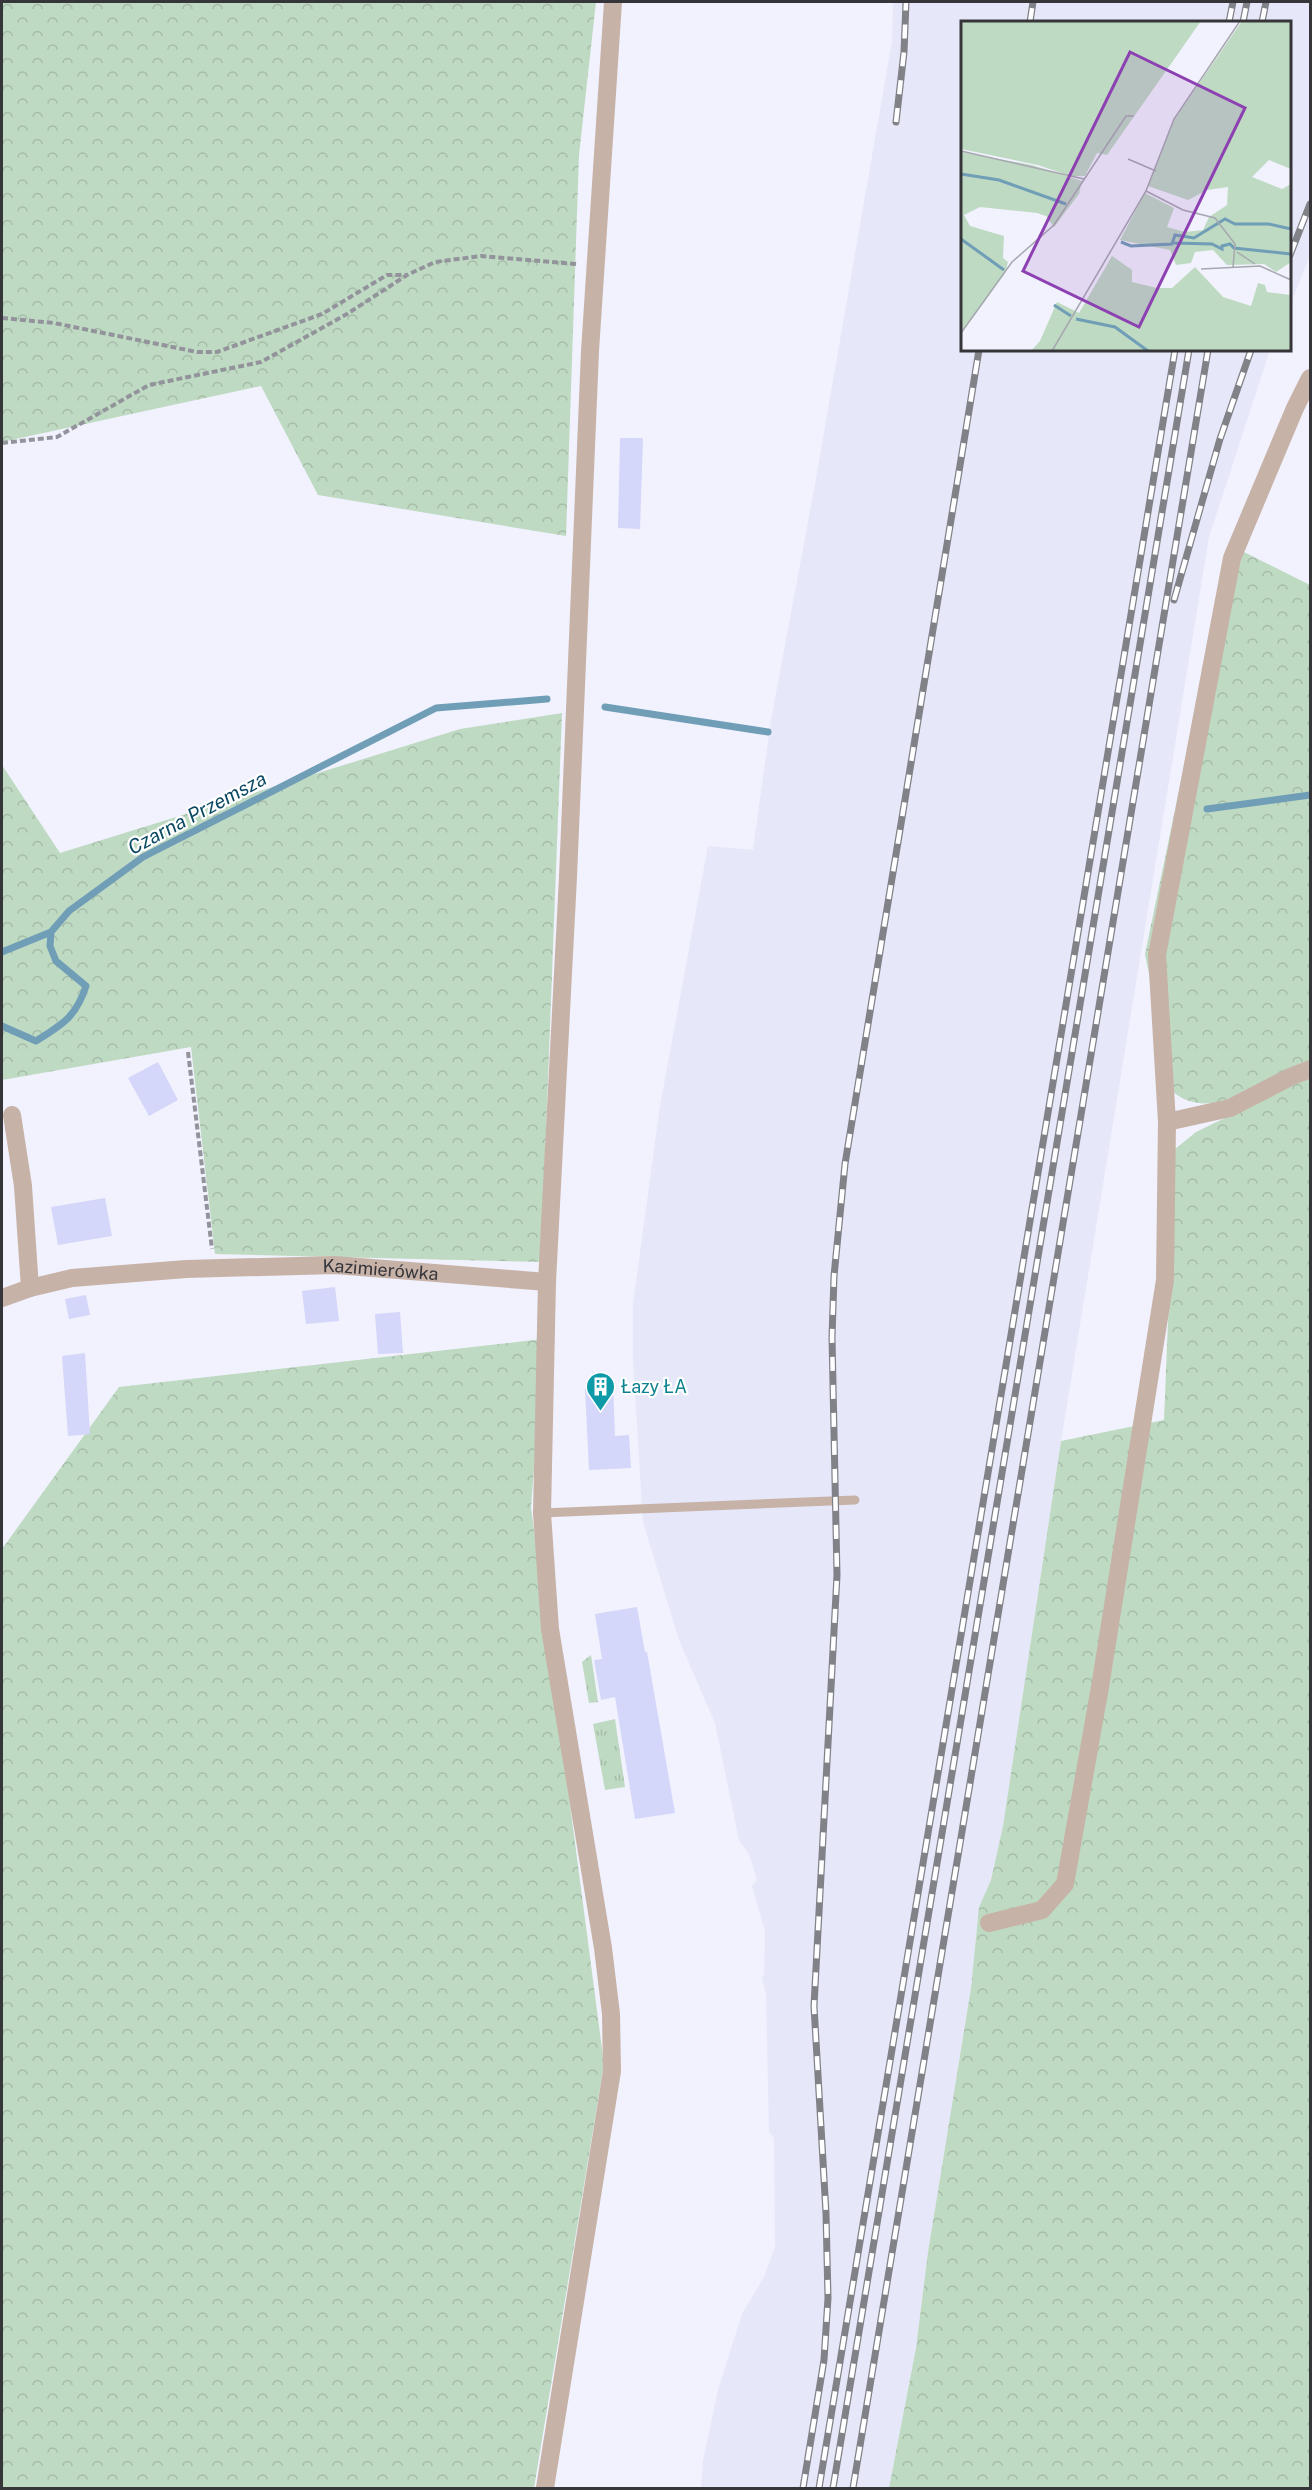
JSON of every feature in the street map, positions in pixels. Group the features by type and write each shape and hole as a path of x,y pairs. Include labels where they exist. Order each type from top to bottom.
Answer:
{"street":[{"path":"545,2488 612,2071 611,2014 603,1948 550,1629 542,1513 547,1282 596,267 613,2"},
{"path":"989,1923 1042,1910 1065,1884 1100,1687 1165,1280 1167,1122 1157,955 1232,558 1295,408 1311,378"},
{"path":"1167,1122 1230,1108 1290,1077 1311,1069"},
{"path":"12,1115 23,1186 30,1288"},
{"name":"Kazimierówka","path":"2,1298 30,1288 72,1278 214,1268 335,1265 547,1282"}],"lane":[{"path":"542,1513 855,1500"}],"path":[{"path":"2,442 57,437 149,385 261,362 347,314 407,275 435,262 481,256 558,261 596,267"},
{"path":"2,318 54,323 197,352 218,352 322,314 387,275 407,275"},
{"path":"188,1052 214,1268"}],"shaded area":[{"path":"893,2 1310,2 1310,256 1291,303 1291,21 961,21 961,351 1270,351 1209,537 1061,1441 1003,1826 991,1880 979,1907 971,1988 928,2252 916,2348 889,2488 701,2488 703,2461 718,2390 742,2314 764,2277 775,2247 774,2138 769,2132 766,1993 762,1978 765,1931 752,1886 757,1880 749,1854 739,1840 715,1723 679,1640 643,1522 633,1361 633,1304 660,1106 708,846 753,850 771,720 814,490 892,41"}],"green space":[{"path":"2,2 596,2 579,155 566,536 318,495 261,386 2,442"},
{"path":"1230,545 1310,585 1310,1060 1242,1094 1207,1103 1190,1101 1173,1092 1145,954"},
{"path":"562,713 541,1262 215,1254 191,1047 2,1080 2,765 60,853 460,729"},
{"path":"1310,1077 1310,2488 889,2488 916,2348 928,2252 971,1988 979,1907 991,1880 1003,1826 1061,1441 1164,1420 1175,1149 1196,1132"},
{"path":"544,1339 531,1507 604,2064 534,2488 2,2488 2,1549 119,1387"},
{"path":"591,1655 598,1702 589,1703 582,1662"},
{"path":"615,1719 625,1787 605,1790 593,1724"}],"building":[{"path":"620,438 643,438 640,529 618,528"},
{"path":"158,1062 178,1100 149,1116 128,1078"},
{"path":"105,1198 112,1236 58,1245 51,1207"},
{"path":"335,1287 339,1321 306,1324 302,1291"},
{"path":"86,1295 90,1315 69,1319 65,1299"},
{"path":"400,1312 403,1353 378,1354 375,1314"},
{"path":"85,1353 90,1434 68,1436 62,1356"},
{"name":"Łazy ŁA","path":"613,1386 615,1436 629,1435 631,1468 589,1470 585,1388"},
{"path":"637,1607 675,1813 635,1819 615,1697 601,1700 594,1660 602,1659 595,1614"}],"waterway":[{"name":"Czarna Przemsza","path":"2,1026 36,1041 73,1013 86,986 56,961 50,946 51,932 69,911 143,857 436,708 547,699"},
{"name":"Czarna Przemsza","path":"605,707 768,732"},
{"name":"Czarna Przemsza","path":"1207,809 1310,795"},
{"path":"2,952 51,932"}],"railway":[{"path":"896,122 904,52 906,2"},
{"path":"1030,21 1033,2"},
{"path":"1229,21 1233,2"},
{"path":"1243,21 1247,2"},
{"path":"1262,21 1266,2"},
{"path":"1291,252 1310,204"},
{"path":"803,2488 824,2360 828,2298 826,2213 814,2006 837,1575 832,1337 834,1276 845,1164 979,351"},
{"path":"819,2488 1175,351"},
{"path":"833,2488 1189,351"},
{"path":"853,2488 1208,351"},
{"path":"1174,600 1220,439 1251,351"}],"place":[{"name":"Łazy ŁA","path":"600,1412"}]}
